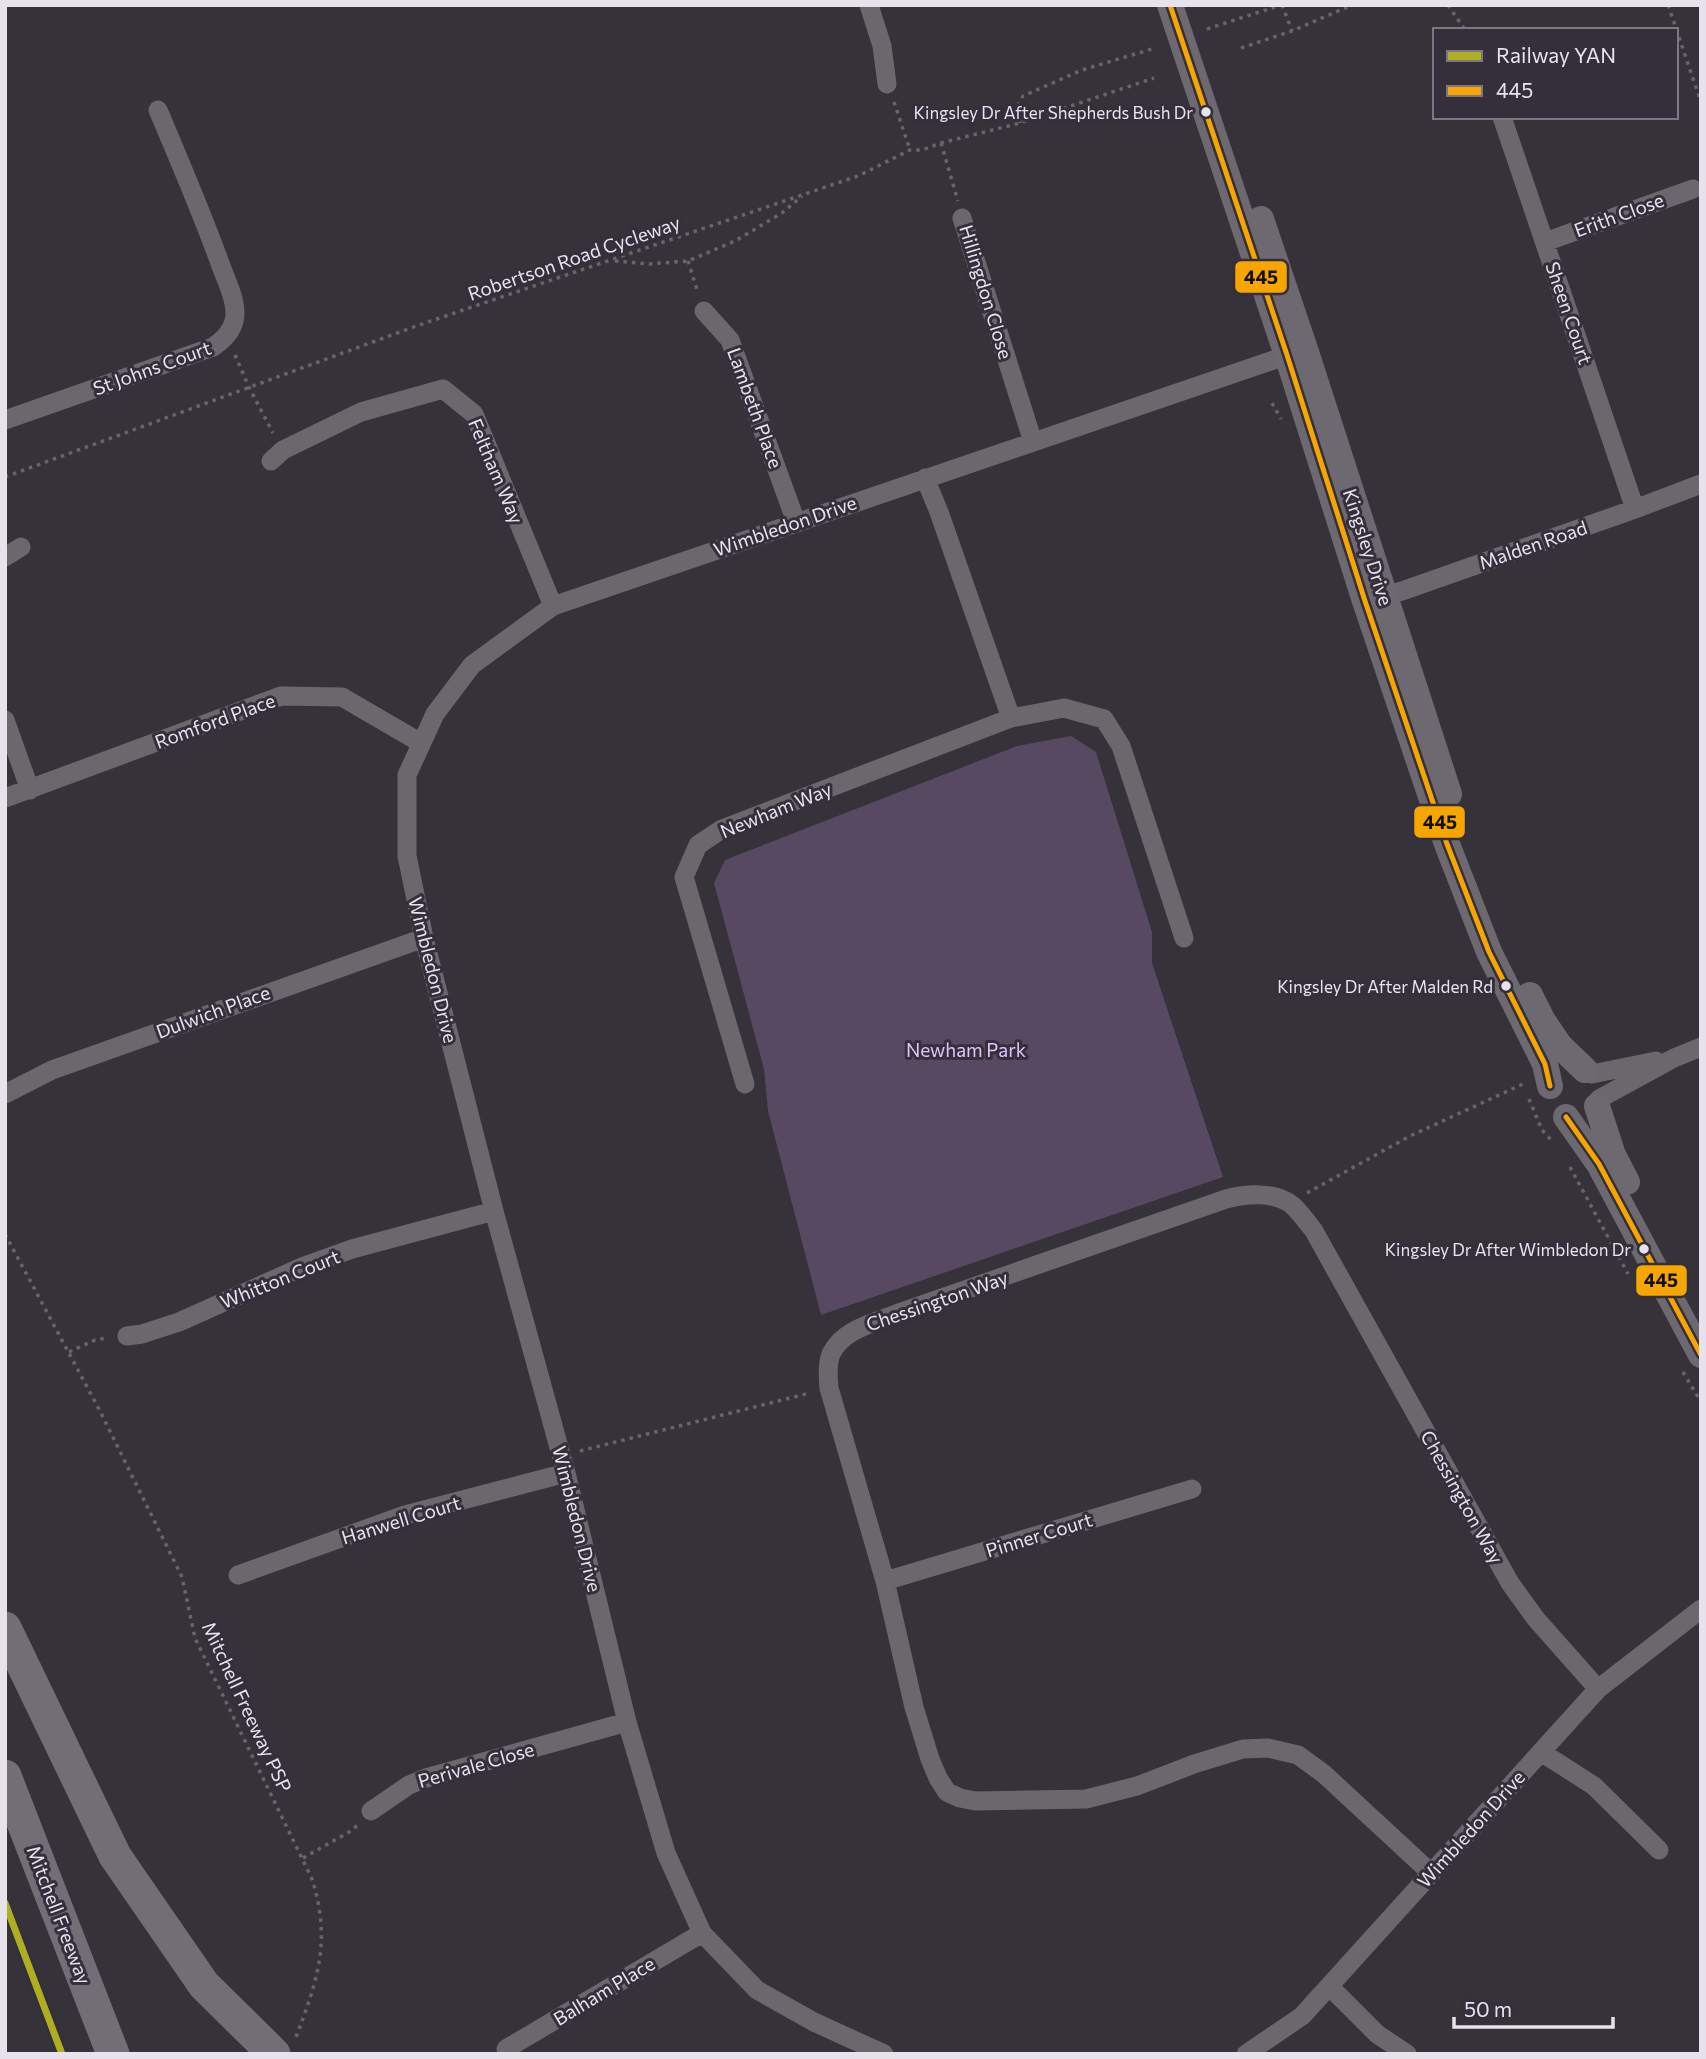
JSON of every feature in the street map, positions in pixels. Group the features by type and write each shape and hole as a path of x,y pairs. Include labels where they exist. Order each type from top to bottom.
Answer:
{"highway":[{"path":"5,1628 116,1856 204,1985 284,2048"},
{"name":"Mitchell Freeway","path":"5,1776 113,2054"}],"main road":[{"name":"Kingsley Drive","path":"1170,5 1296,352"},
{"name":"Kingsley Drive","path":"1187,5 1374,599 1447,844 1489,952 1545,1064 1539,1091 1549,1093 1554,1108 1566,1117"},
{"name":"Kingsley Drive","path":"1374,599 1508,951 1543,1021 1593,1087 1613,1155 1701,1320"},
{"path":"1539,1091 1568,1068 1593,1087 1586,1115 1566,1117"},
{"path":"1566,1117 1599,1164 1691,1362"}],"street":[{"path":"869,5 881,46 887,84"},
{"name":"St Johns Court","path":"5,420 213,347 226,336 234,321 234,303 202,214 158,110"},
{"name":"Sheen Court","path":"1503,119 1635,509"},
{"name":"Erith Close","path":"1545,242 1693,189"},
{"name":"Hillingdon Close","path":"962,218 1033,442"},
{"name":"Lambeth Place","path":"704,311 730,340 796,522"},
{"name":"Wimbledon Drive","path":"884,2054 814,2022 757,1990 702,1933 666,1853 627,1722 564,1464 494,1211 424,938 407,856 407,775 435,713 472,665 553,606 1296,352"},
{"name":"Feltham Way","path":"277,456 361,412 443,389 474,414 553,606"},
{"path":"925,478 940,512 1011,718"},
{"name":"Malden Road","path":"1374,599 1701,484"},
{"name":"Romford Place","path":"5,798 281,696 342,697 421,743"},
{"name":"Newham Way","path":"745,1084 684,877 698,845 722,829 1011,718 1065,708 1104,719 1121,746 1184,938"},
{"path":"5,720 30,790"},
{"name":"Dulwich Place","path":"5,1094 52,1070 424,938"},
{"path":"1593,1087 1701,1047"},
{"name":"Chessington Way","path":"1431,1873 1324,1774 1298,1755 1268,1748 1243,1749 1137,1786 1086,1799 975,1801 947,1792 937,1778 914,1707 885,1581 829,1388 831,1355 844,1338 856,1329 1226,1199 1256,1194 1290,1203 1314,1231 1510,1583 1536,1619 1598,1689"},
{"name":"Whitton Court","path":"127,1336 179,1322 339,1254 494,1211"},
{"name":"Hanwell Court","path":"238,1575 405,1515 564,1464"},
{"name":"Pinner Court","path":"885,1581 1192,1489"},
{"name":"Wimbledon Drive","path":"1246,2054 1302,2016 1598,1689 1701,1609"},
{"name":"Perivale Close","path":"371,1811 409,1785 426,1778 627,1722"},
{"path":"1541,1752 1594,1786 1659,1850"},
{"name":"Balham Place","path":"506,2049 702,1933"},
{"path":"1329,1986 1377,2034 1407,2054"}],"path":[{"path":"1207,29 1282,5 1292,31"},
{"path":"1241,48 1292,31 1352,5"},
{"path":"1448,5 1464,28"},
{"path":"1668,5 1676,28"},
{"path":"1678,34 1701,102"},
{"path":"1020,122 1019,103 1023,96 1082,70 1155,48"},
{"name":"Robertson Road Cycleway","path":"5,477 419,325 858,176 910,150 922,150 1020,122 1154,78"},
{"path":"887,84 910,150"},
{"name":"Hillingdon Close","path":"941,143 962,218"},
{"path":"613,261 649,264 688,261 735,241 782,213 804,195"},
{"path":"688,261 704,311"},
{"path":"226,336 277,456"},
{"path":"1290,1203 1410,1136 1523,1084"},
{"path":"1539,1091 1542,1130 1559,1148"},
{"path":"1565,1157 1629,1275"},
{"name":"Mitchell Freeway PSP","path":"5,1234 101,1413 183,1577 195,1638 303,1858 316,1890 322,1923 321,1957 314,1988 284,2048"},
{"path":"68,1353 95,1340 127,1336"},
{"path":"1691,1362 1701,1402"},
{"path":"564,1464 829,1388"},
{"path":"303,1858 351,1831 371,1811"}],"green space":[{"name":"Newham Park","path":"1071,736 1096,752 1152,932 1152,963 1223,1177 821,1315 768,1111 764,1069 714,883 725,860 1017,746"}],"rail line":[{"name":"YAN","path":"5,1903 62,2054"}],"transit line":[{"name":"445","path":"1170,5 1447,844 1489,952 1545,1064 1550,1086"},
{"name":"445","path":"1566,1117 1599,1164 1701,1355"}],"place":[{"name":"Kingsley Dr After Shepherds Bush Dr","path":"1206,112"},
{"name":"Kingsley Dr After Malden Rd","path":"1506,986"},
{"name":"Kingsley Dr After Wimbledon Dr","path":"1644,1249"}]}
